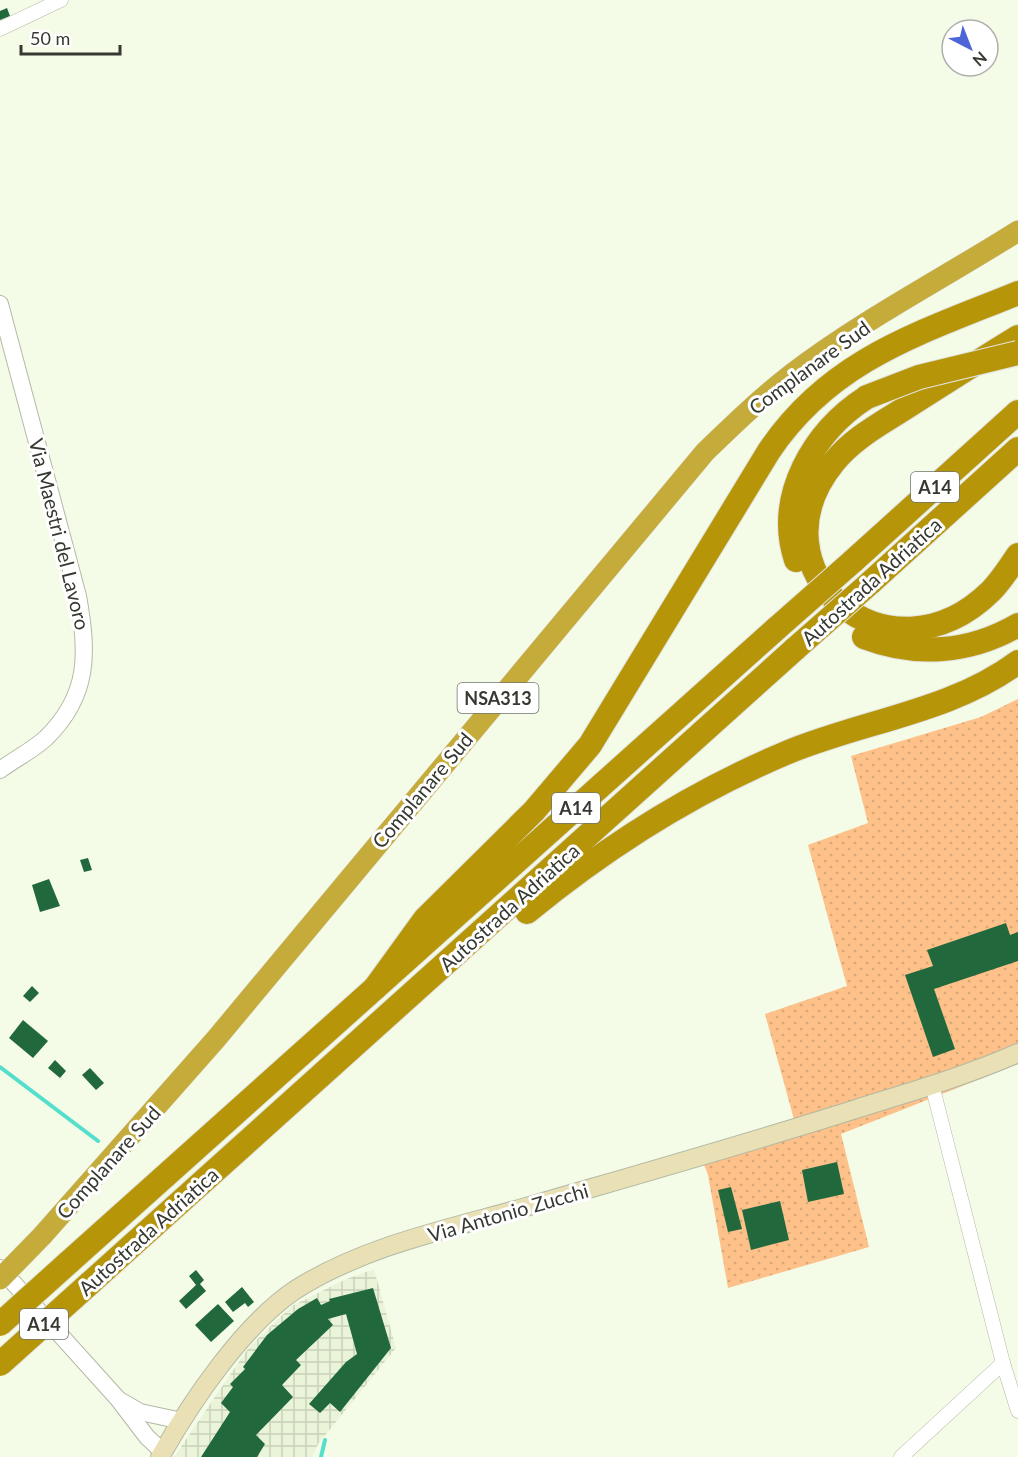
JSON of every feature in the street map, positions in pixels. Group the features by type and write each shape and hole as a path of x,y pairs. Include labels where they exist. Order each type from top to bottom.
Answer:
{"highway":[{"name":"Complanare Sud","path":"0,1279 42,1236 216,1039 705,452 751,406 818,355 1018,231"},
{"path":"375,987 425,920 534,811 590,745 763,460 804,406 826,386 875,354 1018,293"},
{"path":"1018,337 874,428 845,450 816,490 807,525 811,559 825,589 848,611 874,625 892,629 911,630 930,627 963,613 992,590 1018,555"},
{"path":"1018,353 919,377 867,397 853,406 825,433 803,467 795,485 790,522 792,546 803,581 833,620 851,632 889,646 942,650 966,646 1018,625"},
{"name":"Autostrada Adriatica","path":"0,1324 1018,412"},
{"name":"Autostrada Adriatica","path":"0,1364 1018,449"},
{"path":"460,951 511,925 597,856 686,802 786,753 962,695 1018,663"}],"main road":[{"name":"Via Antonio Zucchi","path":"161,1455 182,1421 252,1327 294,1291 330,1270 399,1243 785,1132 932,1085 1018,1053"}],"street":[{"path":"0,29 61,0"},
{"name":"Via Maestri del Lavoro","path":"0,304 78,596 86,640 85,664 78,686 58,725 44,740 0,770"},
{"path":"932,1085 1018,1411"},
{"path":"0,1268 118,1399 161,1455"},
{"path":"901,1457 1004,1363"},
{"path":"118,1399 140,1412 182,1421"}],"shaded area":[{"path":"1018,699 1018,1064 841,1134 869,1247 728,1288 708,1175 700,1154 795,1123 765,1014 847,986 808,845 868,823 851,756 981,717"},
{"path":"374,1269 396,1348 318,1444 312,1457 174,1457 249,1347 292,1306 344,1280"}],"building":[{"path":"7,8 10,16 0,20 0,11"},
{"path":"88,858 92,870 84,872 80,860"},
{"path":"49,879 60,906 40,912 32,885"},
{"path":"1006,923 1010,935 1018,932 1018,961 934,989 955,1049 933,1057 905,975 933,966 927,950"},
{"path":"32,986 39,993 30,1002 23,996"},
{"path":"23,1020 48,1041 33,1058 9,1038"},
{"path":"55,1060 66,1071 60,1078 48,1068"},
{"path":"90,1068 104,1083 96,1090 82,1075"},
{"path":"837,1162 844,1194 808,1202 802,1170"},
{"path":"731,1187 742,1229 728,1232 718,1190"},
{"path":"780,1201 789,1240 751,1250 742,1210"},
{"path":"196,1270 204,1280 200,1284 206,1291 186,1309 179,1301 196,1285 189,1276"},
{"path":"242,1287 254,1302 248,1307 245,1303 233,1312 225,1302"},
{"path":"373,1288 391,1348 340,1412 330,1403 320,1413 309,1404 346,1362 357,1354 346,1314 328,1319 333,1325 296,1360 301,1365 282,1385 293,1397 256,1435 265,1444 257,1457 201,1457 230,1412 221,1403 233,1387 230,1384 245,1369 243,1367 267,1335 298,1309 317,1298 321,1305 330,1301 329,1299"},
{"path":"218,1304 234,1321 211,1342 195,1325"}],"waterway":[{"path":"0,1067 98,1141"},
{"path":"321,1457 325,1440"}]}
